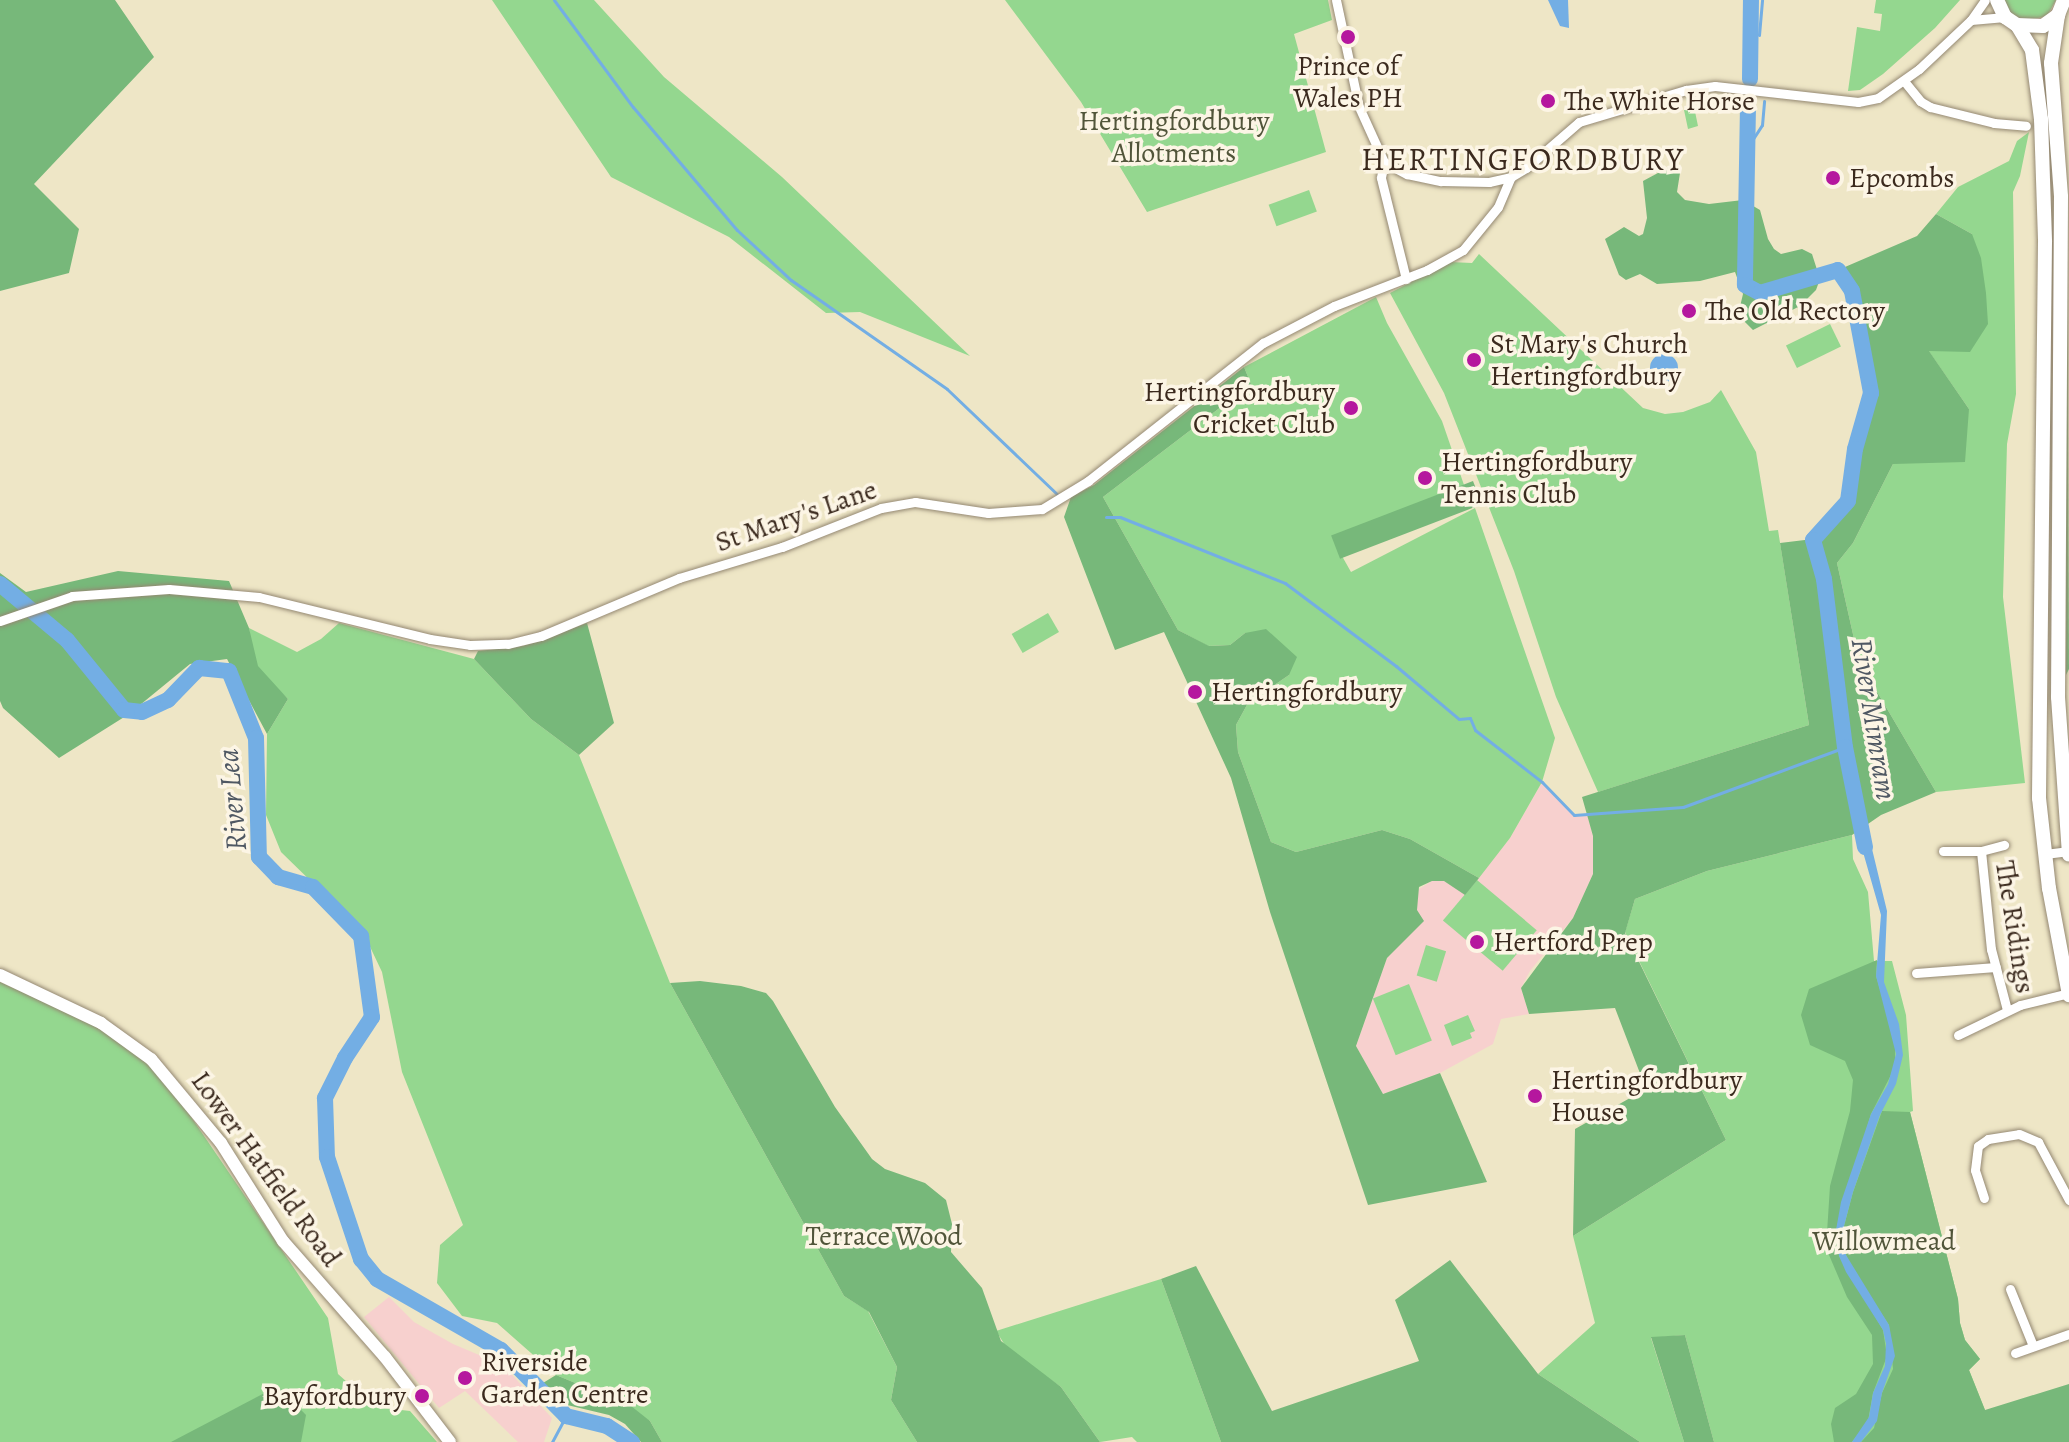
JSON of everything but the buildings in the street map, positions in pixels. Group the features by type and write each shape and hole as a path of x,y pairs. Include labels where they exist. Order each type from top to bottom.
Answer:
{"highway":[{"path":"1997,0 2027,38 2036,65 2043,149 2038,746 2045,854 2069,994"},
{"path":"2011,21 2043,26 2063,8"},
{"path":"2063,8 2051,63 2061,197 2058,697 2069,853"}],"main road":[{"name":"Lower Hatfield Road","path":"0,975 101,1023 159,1066 221,1143 283,1241 385,1357 450,1442"}],"street":[{"path":"1384,162 1407,174 1441,181 1489,182 1511,177 1532,164 1574,124 1596,115 1699,88 1758,89 1858,102 1878,98 1904,81 1971,20 1985,0"},
{"path":"1340,1 1359,107 1384,162 1381,178 1406,279"},
{"path":"1971,20 2011,21"},
{"path":"1904,81 1920,101 1930,107 1994,123 2026,126"},
{"name":"St Mary's Lane","path":"0,621 39,605 111,590 196,591 259,597 430,639 486,646 528,640 679,578 782,547 881,508 915,502 988,513 1042,509 1088,481 1263,343 1357,296 1406,279 1463,250 1498,207 1511,177"},
{"name":"The Ridings","path":"1943,851 1981,851 2004,845"},
{"name":"The Ridings","path":"1981,851 1986,916 2007,1010"},
{"path":"2045,854 2069,853"},
{"path":"1916,973 1996,967"},
{"path":"1958,1035 2007,1010 2069,994"},
{"path":"1984,1198 1975,1170 1978,1146 1988,1139 2019,1134 2033,1138 2043,1148 2069,1200"},
{"path":"2010,1289 2033,1346"},
{"path":"2015,1353 2069,1334"}],"shaded area":[{"name":"Hertford Prep","path":"1542,782 1574,815 1587,814 1593,836 1593,874 1573,918 1530,971 1521,988 1529,1014 1501,1019 1493,1044 1440,1073 1383,1094 1356,1046 1387,958 1415,927 1416,891 1432,881 1444,881 1465,894 1510,838"},
{"name":"Riverside Garden Centre","path":"389,1297 414,1322 453,1344 503,1365 552,1418 544,1442 518,1442 465,1391 439,1408 364,1317"}],"green space":[{"path":"0,0 115,0 154,57 34,184 79,229 69,273 0,291"},
{"path":"492,0 594,0 664,77 782,177 970,356 860,312 826,313 729,237 611,177"},
{"name":"Hertingfordbury Allotments","path":"1005,0 1328,0 1332,20 1294,34 1326,152 1147,212 1081,102"},
{"path":"1876,0 1960,0 1935,28 1883,74 1860,90 1848,91 1857,27 1880,31 1882,14 1874,13"},
{"path":"2003,0 2056,0 2047,16 2024,21 2008,12"},
{"path":"1692,97 1698,126 1688,129 1684,110 1688,109 1686,98"},
{"path":"2029,132 2020,176 2013,192 2016,394 2007,444 2003,597 2025,783 1936,792 1859,661 1837,563 1853,543 1893,464 1969,409 1928,350 1972,234 1936,214 1958,187 2009,161 2017,141"},
{"path":"1671,166 1680,173 1677,192 1685,200 1709,204 1743,200 1760,210 1774,249 1781,254 1802,249 1812,254 1820,279 1816,290 1800,306 1753,330 1738,315 1743,294 1735,272 1700,281 1657,284 1640,274 1626,280 1619,275 1605,239 1624,227 1639,236 1643,234 1647,218 1643,181"},
{"path":"2067,186 2069,669 2066,675 2066,593"},
{"path":"1309,190 1317,212 1276,226 1269,205"},
{"path":"1936,214 1972,234 1981,258 1986,293 1988,324 1970,352 1929,351 1969,409 1965,462 1893,464 1853,543 1837,563 1859,661 1936,792 1881,815 1852,835 1707,871 1635,899 1625,933 1726,1140 1573,1236 1575,1129 1646,1089 1615,1008 1529,1014 1521,988 1573,918 1593,874 1593,836 1582,797 1809,725 1780,543 1813,539 1848,501 1854,454 1871,393 1852,291 1838,270 1917,236"},
{"path":"1479,254 1643,408 1665,414 1683,412 1710,402 1721,390 1756,452 1769,531 1778,530 1809,725 1598,792 1556,697 1514,571 1444,393 1390,293 1450,262 1472,263"},
{"path":"1376,297 1387,323 1442,421 1464,485 1338,549 1351,572 1475,508 1555,738 1542,782 1510,838 1479,878 1410,839 1382,830 1296,852 1271,842 1238,752 1236,725 1248,703 1289,675 1245,633 1230,645 1208,646 1178,630 1103,497 1251,384 1244,367"},
{"path":"1830,324 1841,346 1797,368 1786,345"},
{"path":"1244,367 1251,384 1103,497 1178,630 1209,646 1230,645 1245,633 1266,629 1297,657 1289,675 1248,703 1236,725 1238,752 1271,842 1296,852 1382,830 1410,839 1479,878 1465,895 1444,881 1432,881 1419,887 1417,910 1424,921 1387,958 1356,1046 1383,1094 1440,1073 1487,1182 1368,1205 1270,912 1231,778 1164,632 1115,650 1064,517 1071,497 1094,485"},
{"path":"1473,481 1482,504 1340,559 1331,535"},
{"path":"118,571 229,581 249,628 258,666 288,699 267,734 227,659 190,664 129,714 59,758 3,708 0,701 0,573 26,592"},
{"path":"1048,613 1059,632 1023,653 1012,634"},
{"path":"339,623 474,659 531,719 579,755 670,983 844,1296 868,1311 897,1367 891,1400 917,1442 662,1442 650,1421 604,1395 556,1375 497,1323 462,1316 437,1283 440,1245 463,1225 402,1072 382,972 363,932 281,852 266,815 267,734 288,699 254,667 249,628 297,652 321,639"},
{"path":"587,623 614,723 579,755 531,719 474,659 478,651 523,646"},
{"name":"Willowmead","path":"1852,835 1853,859 1868,892 1874,961 1892,961 1906,1015 1913,1111 1910,1112 1958,1299 1960,1323 1965,1340 1980,1359 1969,1370 1985,1410 1892,1442 1714,1442 1685,1335 1651,1338 1684,1442 1640,1442 1538,1374 1595,1323 1573,1236 1726,1140 1625,932 1635,899 1707,871"},
{"path":"1477,880 1537,930 1503,971 1443,921"},
{"path":"1426,945 1446,951 1437,982 1417,976"},
{"path":"1877,960 1876,976 1895,1040 1895,1067 1871,1114 1836,1230 1839,1256 1883,1330 1887,1356 1873,1393 1868,1421 1852,1442 1834,1442 1831,1424 1835,1408 1856,1394 1873,1364 1872,1335 1847,1297 1826,1248 1830,1186 1850,1111 1853,1080 1845,1061 1810,1045 1801,1015 1809,989"},
{"name":"Terrace Wood","path":"700,981 741,986 766,993 835,1107 872,1159 885,1169 925,1183 946,1200 952,1224 951,1252 982,1288 1001,1341 1061,1387 1100,1442 917,1442 891,1400 897,1367 869,1312 844,1296 670,983"},
{"path":"0,982 93,1024 139,1055 172,1089 328,1318 338,1374 375,1407 410,1411 437,1442 0,1442"},
{"path":"1409,984 1432,1041 1396,1055 1373,999"},
{"path":"1468,1015 1475,1031 1470,1033 1472,1038 1452,1046 1444,1025"},
{"name":"Willowmead","path":"1882,1111 1910,1112 1958,1299 1960,1323 1965,1340 1980,1359 1969,1370 1985,1410 2069,1384 2069,1442 1861,1442 1874,1428 1882,1393 1893,1369 1889,1325 1852,1269 1846,1255 1844,1226"},
{"path":"1450,1260 1538,1374 1640,1442 1221,1442 1161,1279 1196,1266 1272,1411 1419,1361 1395,1300"},
{"path":"1161,1279 1221,1442 1137,1442 1132,1437 1100,1442 1061,1387 1008,1350 996,1331"},
{"path":"1685,1335 1714,1442 1684,1442 1651,1337"},
{"path":"556,1375 631,1406 650,1421 662,1442 641,1442 625,1424 609,1415 563,1404 543,1383"},
{"path":"278,1386 306,1415 301,1442 171,1442"}],"water":[{"path":"1548,0 1568,0 1569,28 1560,26"},
{"path":"1664,354 1674,358 1678,368 1674,378 1664,382 1654,378 1650,368 1654,358"},
{"path":"1866,824 1887,911 1884,982 1899,1024 1903,1055 1896,1084 1880,1115 1844,1226 1846,1255 1889,1325 1895,1356 1882,1393 1877,1421 1861,1442 1852,1442 1869,1417 1873,1393 1885,1366 1886,1344 1883,1330 1846,1272 1839,1256 1836,1230 1841,1202 1871,1114 1888,1084 1896,1054 1876,976 1881,915 1857,831"}],"waterway":[{"path":"554,0 633,107 737,230 791,280 947,389 1057,494"},
{"name":"River Mimram","path":"1750,79 1751,0"},
{"path":"1759,35 1762,0"},
{"path":"1747,148 1762,125 1764,101"},
{"name":"River Mimram","path":"1748,106 1745,285 1760,293 1838,270 1852,291 1871,393 1855,449 1848,501 1813,540 1824,579 1845,747 1865,847"},
{"path":"1106,517 1120,517 1285,583 1396,666 1459,719 1470,718 1475,730 1542,782 1574,815 1683,807 1845,747"},
{"name":"River Lea","path":"0,584 67,640 124,710 142,712 168,700 199,668 229,671 256,738 259,857 278,877 313,887 361,936 372,1017 345,1058 325,1098 327,1157 361,1259 377,1279 501,1350 566,1416 607,1426 632,1442"},
{"path":"552,1442 566,1416"}],"place":[{"name":"Prince of Wales PH","path":"1348,37"},
{"name":"The White Horse","path":"1548,101"},
{"name":"Epcombs","path":"1833,178"},
{"name":"The Old Rectory","path":"1689,311"},
{"name":"St Mary's Church Hertingfordbury","path":"1474,360"},
{"name":"Hertingfordbury Cricket Club","path":"1351,408"},
{"name":"Hertingfordbury Tennis Club","path":"1425,478"},
{"name":"Hertingfordbury","path":"1195,692"},
{"name":"Hertford Prep","path":"1477,942"},
{"name":"Hertingfordbury House","path":"1535,1096"},
{"name":"Riverside Garden Centre","path":"465,1378"},
{"name":"Bayfordbury","path":"422,1396"}],"district":[{"name":"HERTINGFORDBURY","path":"1523,159"}]}
